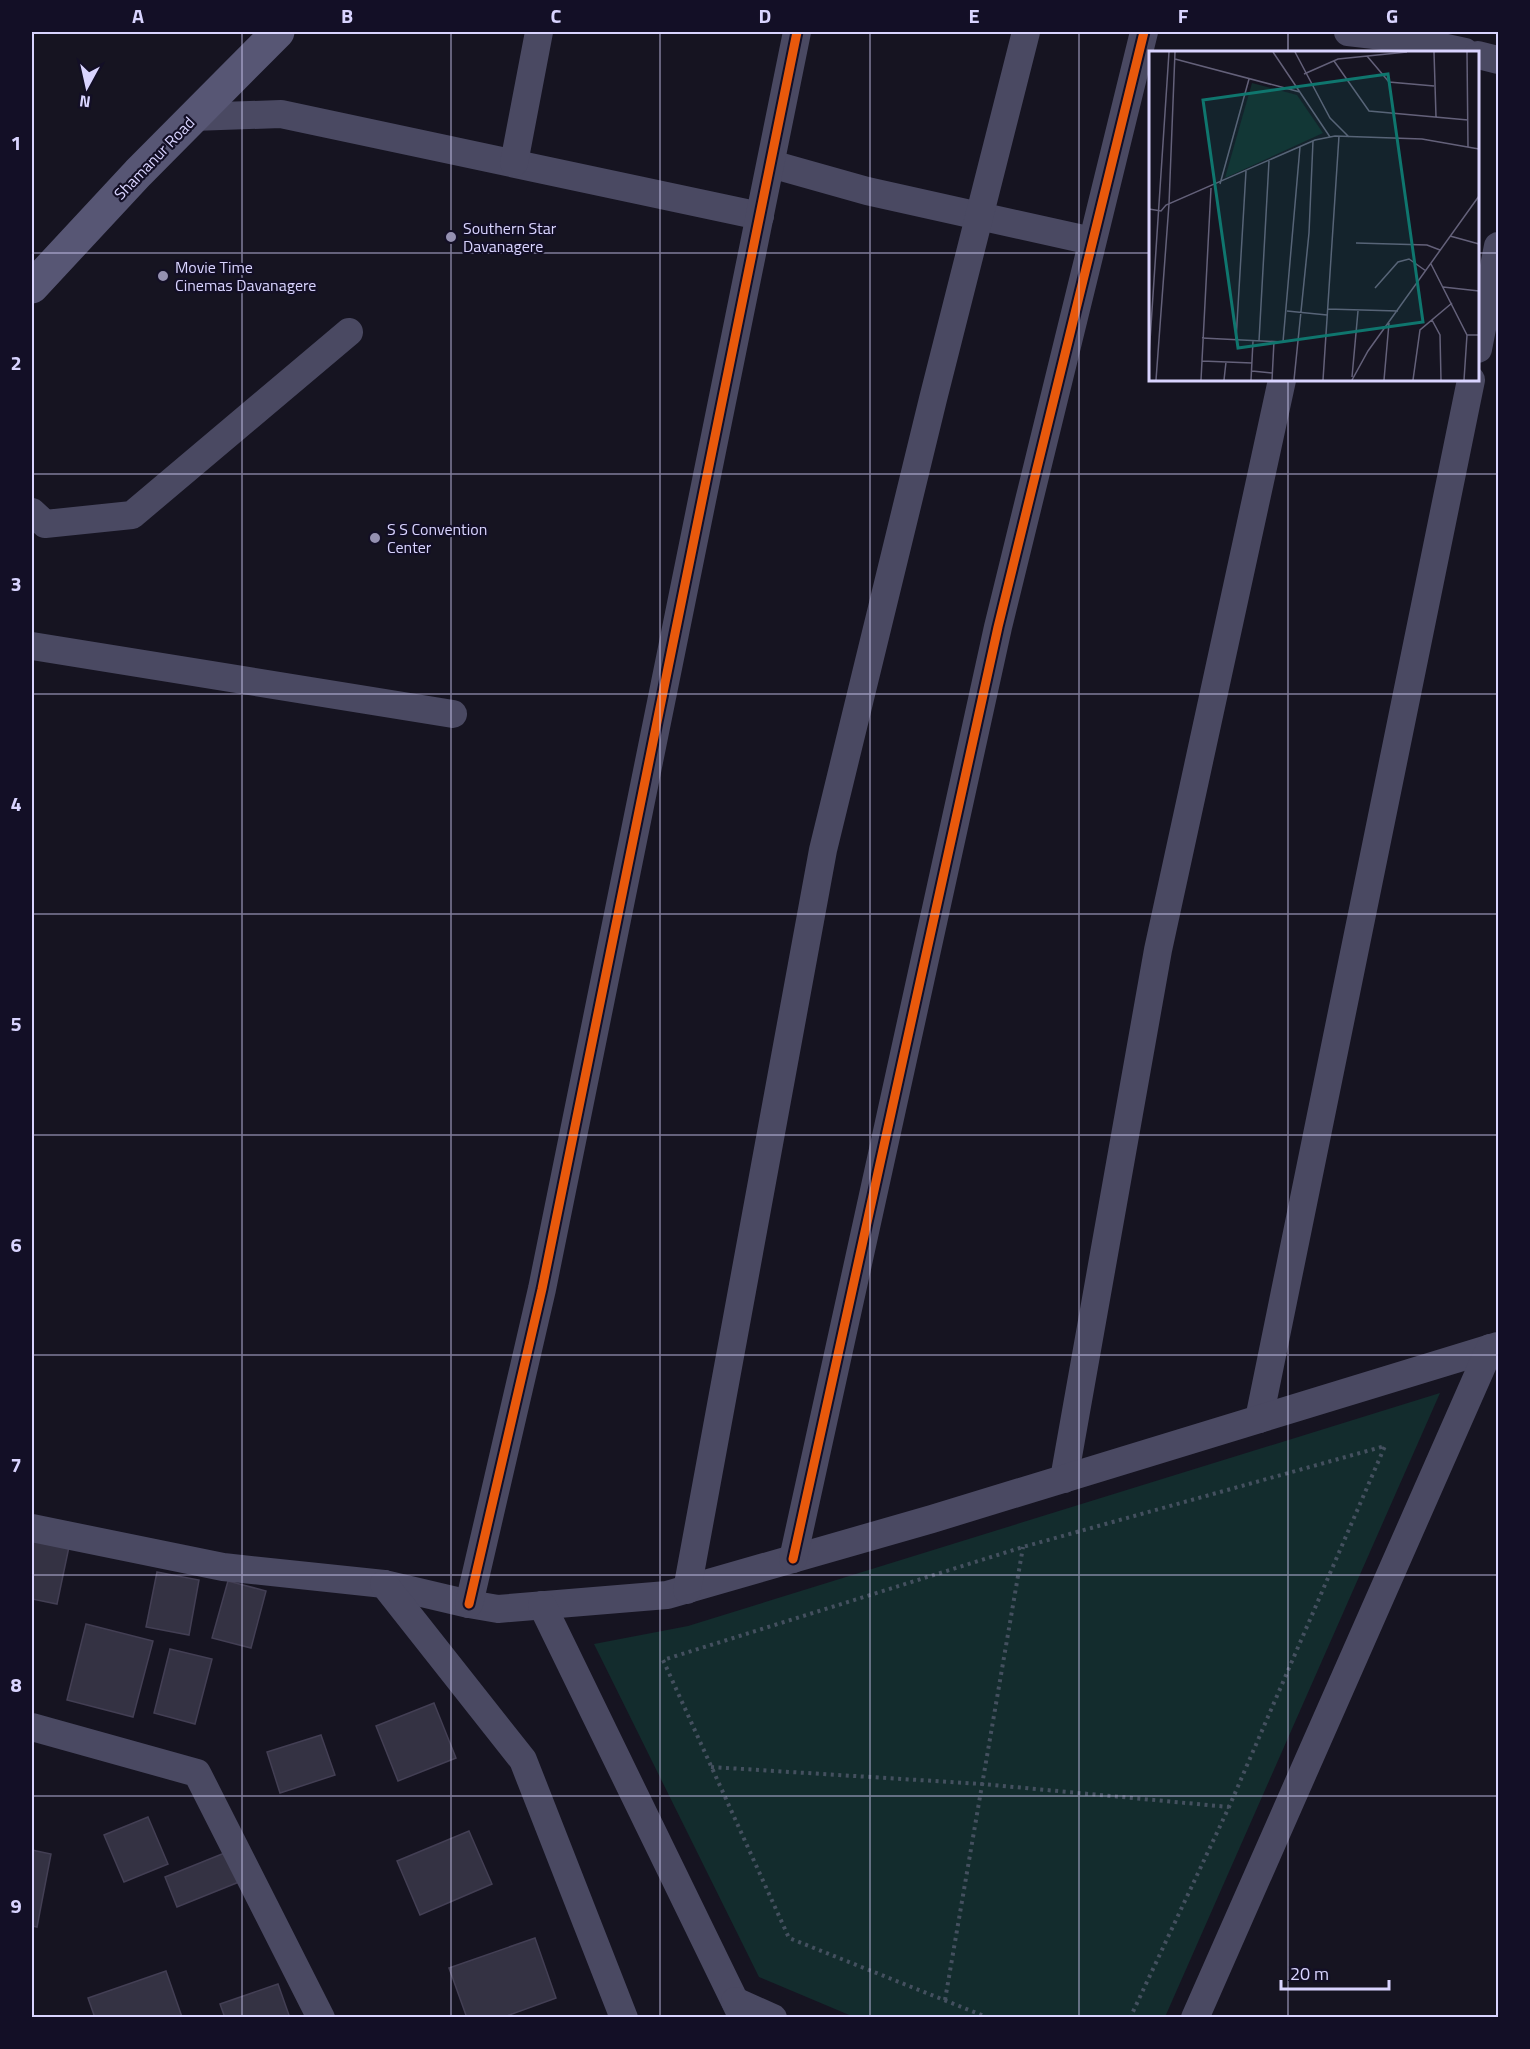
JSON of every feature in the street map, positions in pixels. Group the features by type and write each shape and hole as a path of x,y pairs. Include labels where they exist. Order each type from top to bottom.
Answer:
{"main road":[{"name":"Shamanur Road","path":"32,286 277,32"}],"street":[{"path":"514,164 539,32"},
{"path":"469,1604 542,1289 797,32"},
{"path":"687,1590 823,850 1026,32"},
{"path":"793,1559 998,627 1144,32"},
{"path":"1346,51 1349,32 1401,35 1461,51"},
{"path":"1479,55 1498,60"},
{"path":"193,117 281,114 760,216"},
{"path":"771,164 867,191 1092,241"},
{"path":"1479,344 1498,246"},
{"path":"32,512 45,524 132,515 350,332"},
{"path":"1064,1479 1158,950 1282,381"},
{"path":"1259,1419 1471,381"},
{"path":"32,646 453,714"},
{"path":"32,1528 224,1567 384,1584 498,1609 667,1595 1064,1479 1494,1347"},
{"path":"1195,2018 1494,1347"},
{"path":"384,1584 523,1760 624,2018"},
{"path":"542,1605 739,2009 773,2018"},
{"path":"32,1727 198,1773 321,2018"}],"path":[{"path":"989,2018 789,1938 663,1660 1023,1547 1385,1446 1229,1807 1130,2018"},
{"path":"945,2000 1023,1547"},
{"path":"711,1767 982,1784 1229,1807"}],"green space":[{"path":"1440,1393 1165,2017 854,2017 759,1977 594,1644 688,1626"}],"building":[{"path":"32,1534 70,1542 57,1604 32,1599"},
{"path":"157,1572 199,1580 189,1635 146,1627"},
{"path":"228,1581 266,1591 251,1648 212,1638"},
{"path":"86,1624 153,1641 133,1717 67,1700"},
{"path":"170,1649 212,1659 195,1724 154,1713"},
{"path":"434,1703 456,1758 398,1781 376,1726"},
{"path":"321,1735 335,1775 280,1793 267,1752"},
{"path":"148,1817 168,1864 124,1882 104,1835"},
{"path":"469,1831 492,1884 420,1915 397,1861"},
{"path":"32,1850 51,1854 37,1927 32,1926"},
{"path":"227,1852 239,1882 177,1907 165,1877"},
{"path":"535,1938 556,1998 501,2018 467,2018 449,1968"},
{"path":"166,1971 182,2017 95,2018 88,1998"},
{"path":"278,1984 290,2018 225,2018 220,2004"}],"cycle path":[{"path":"469,1604 542,1289 797,32"},
{"path":"793,1559 998,627 1144,32"}],"place":[{"name":"Southern Star Davanagere","path":"451,237"},
{"name":"Movie Time Cinemas Davanagere","path":"163,276"},
{"name":"S S Convention Center","path":"375,538"}]}
